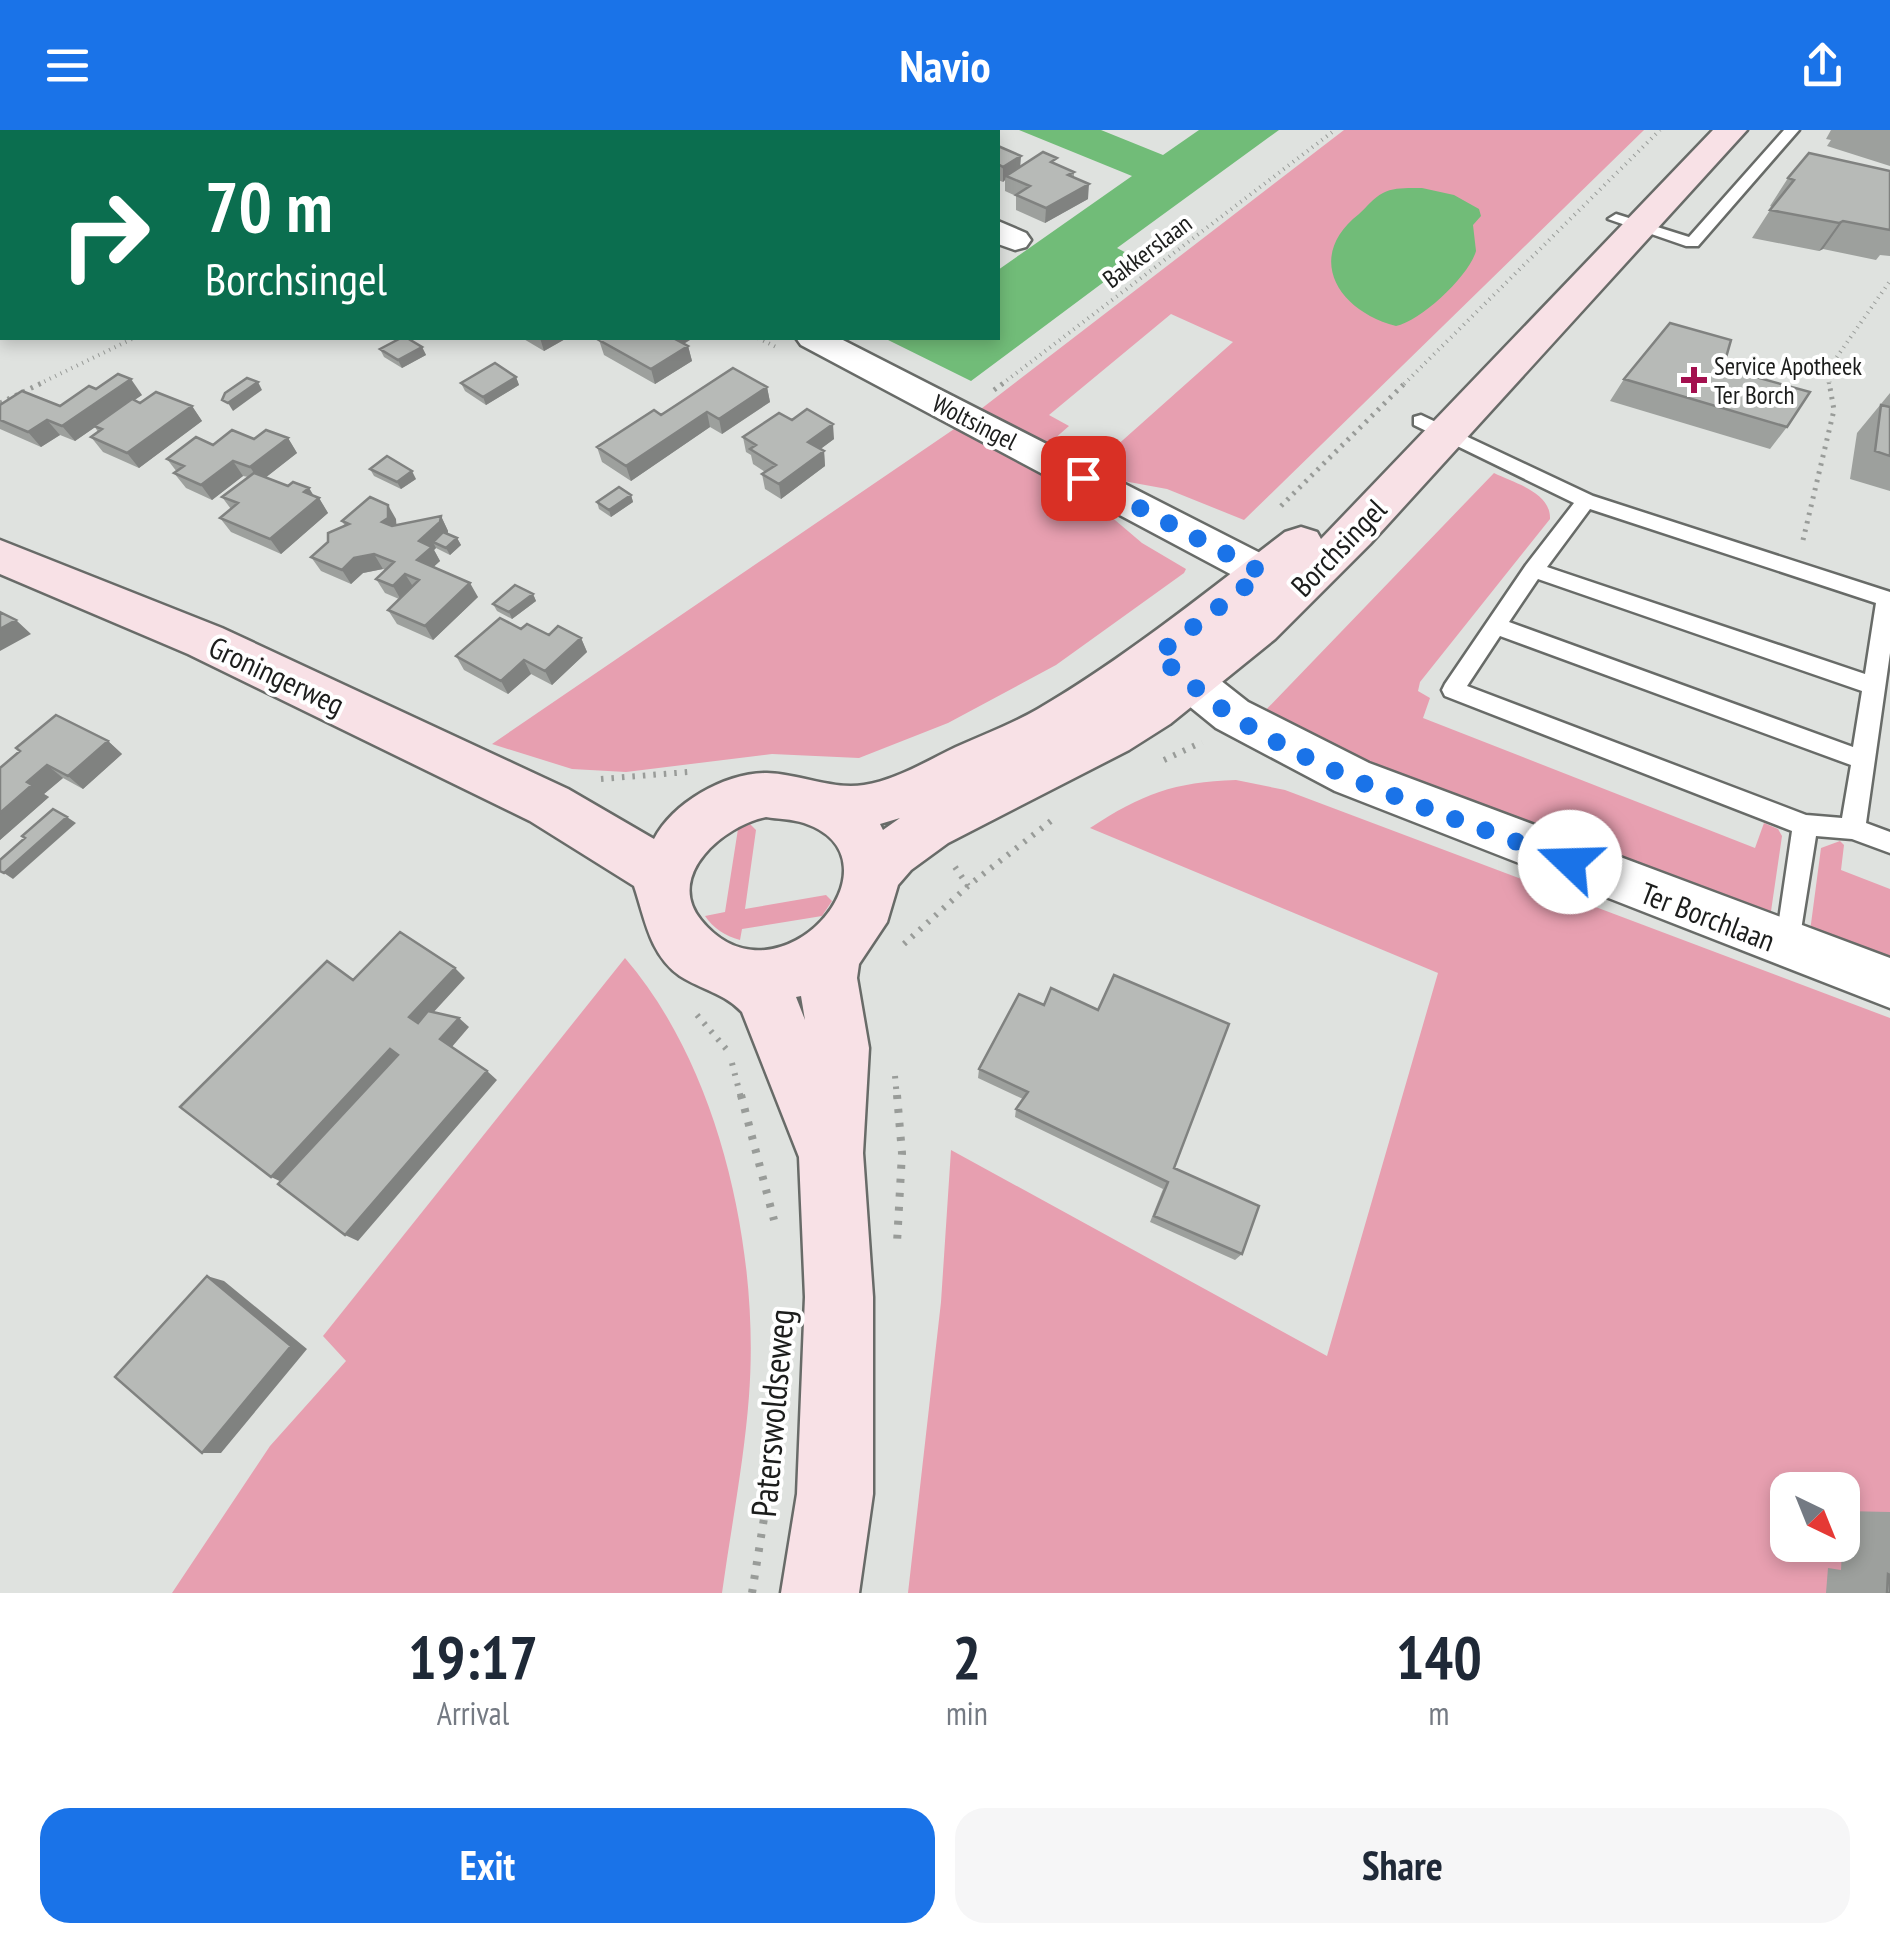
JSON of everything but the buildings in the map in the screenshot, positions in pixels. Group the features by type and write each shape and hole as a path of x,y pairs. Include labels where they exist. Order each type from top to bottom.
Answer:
{"main road":[{"name":"Borchsingel","path":"1628,223 1701,130"},
{"name":"Borchsingel","path":"831,808 864,807 907,794 1258,627 1280,582 1628,223 1731,130"},
{"name":"Groningerweg","path":"0,556 205,641 549,805 594,836 648,863 665,880"},
{"name":"Borchsingel","path":"873,875 892,853 929,828 1110,736 1173,668"},
{"path":"766,795 812,799 831,808 862,836 873,875 862,916 831,952 784,973 744,974 710,964 691,952 667,916 665,880 673,854 702,820 722,808 766,795"},
{"name":"Groningerweg","path":"549,805 673,822 702,820"},
{"name":"Paterswoldseweg","path":"820,1593 835,1494 839,1297 830,1153 839,1048 828,978 831,952"},
{"name":"Paterswoldseweg","path":"744,974 766,996 790,1064 830,1153"}],"street":[{"name":"Woltsingel","path":"818,340 1280,582"},
{"name":"Ter Borchlaan","path":"1173,668 1232,715 1275,741 1352,777 1890,983"}],"lane":[{"path":"1628,223 1692,244 1792,130"},
{"path":"1434,427 1586,501 1887,599 1853,829"},
{"path":"1586,501 1533,570 1453,690 1805,825 1853,829 1890,843"},
{"path":"1533,570 1874,686"},
{"path":"1496,626 1864,760"},
{"path":"1788,947 1805,825"}],"path":[{"name":"Bakkerslaan","path":"985,398 1335,130"},
{"path":"1271,516 1660,130"},
{"path":"1802,541 1834,410 1827,371 1890,281"},
{"path":"0,403 130,340"},
{"path":"897,952 968,886"},
{"path":"730,1058 776,1234"},
{"path":"892,1069 898,1088 902,1153 896,1248"},
{"name":"Paterswoldseweg","path":"752,1593 772,1462"}],"shaded area":[{"path":"1019,130 1101,130 1163,155 1199,130 1279,130 1117,248 1136,258 971,381 888,340 1000,340 1000,269 1132,176"},
{"path":"1344,130 1644,130 1244,520 1167,489 1107,478 1069,459 1093,438 1114,448 1233,342 1171,314 1049,415 1069,426 1045,447 977,412"},
{"path":"1422,188 1454,195 1479,209 1481,216 1473,225 1476,251 1464,273 1443,296 1418,316 1396,326 1376,319 1344,295 1331,264 1333,248 1342,231 1379,195 1397,189"},
{"path":"960,425 1075,486 1142,543 1186,569 1184,573 1056,665 948,723 859,758 772,754 626,772 572,769 492,744"},
{"path":"1494,473 1538,495 1549,510 1550,519 1420,682 1418,691 1430,698 1423,718 1755,848 1764,823 1778,829 1782,836 1769,925 1343,764 1261,715"},
{"path":"1236,780 1285,790 1890,1018 1890,1593 908,1593 941,1302 951,1150 1327,1356 1438,973 1090,828 1126,806 1176,787"},
{"path":"750,824 756,830 745,909 826,895 832,901 822,916 742,929 740,940 708,920 705,916 725,912 738,829"},
{"path":"1840,841 1844,845 1841,870 1890,889 1890,970 1809,939 1821,848"},
{"path":"625,958 658,1002 686,1053 709,1107 740,1223 748,1282 749,1396 722,1593 172,1593 270,1446 346,1361 323,1336"}],"place":[{"name":"Service Apotheek Ter Borch","path":"1694,380"}],"route":[{"path":"1083,478 1263,573 1157,655 1189,682 1275,741 1352,777 1570,862"}]}
